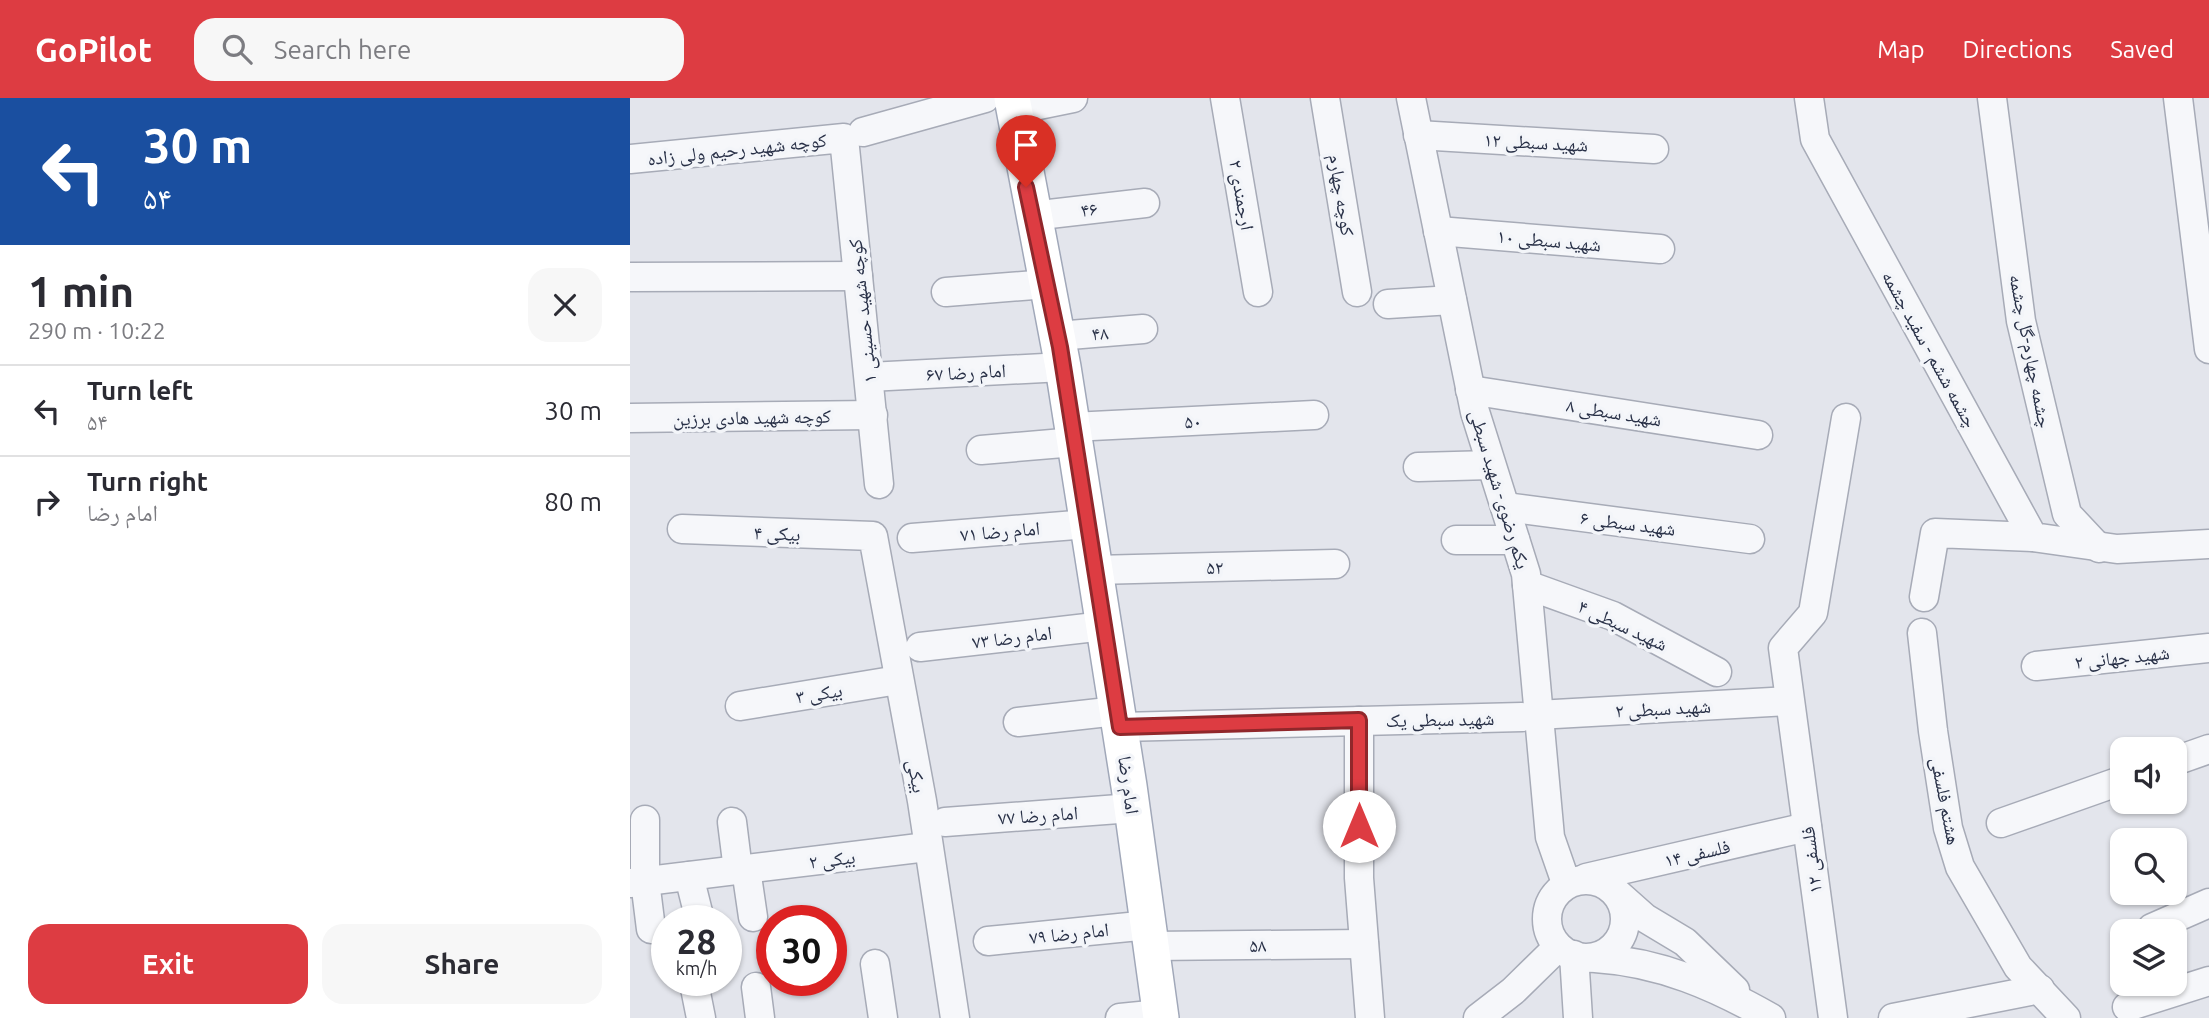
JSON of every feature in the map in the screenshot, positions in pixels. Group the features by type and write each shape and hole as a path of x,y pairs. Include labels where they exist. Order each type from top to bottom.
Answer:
{"main road":[{"name":"امام رضا","path":"1003,102 1032,216 1060,351 1119,719 1161,1016"}],"street":[{"name":"کوچه شهید رحیم ولی زاده","path":"630,159 853,135 1003,102 1073,98"},
{"name":"۲ ارجمندی","path":"1225,98 1258,292"},
{"name":"کوچه چهارم","path":"1325,98 1357,292"},
{"name":"یکم رضوی- شهید سبطی","path":"1411,98 1470,390 1527,585 1529,716 1550,837 1576,881"},
{"name":"چشمه ششم - سفید چشمه","path":"1809,98 1815,139 2033,537"},
{"name":"چشمه چهارم-گل چشمه","path":"1992,98 2024,334 2067,514 2099,548"},
{"path":"2161,98 2180,111 2209,349"},
{"name":"کوچه شهید حسینی ۱","path":"853,135 858,276 879,484"},
{"name":"۱۲ شهید سبطی","path":"1418,135 1654,149"},
{"name":"۴۶","path":"1032,216 1145,203"},
{"name":"۱۰ شهید سبطی","path":"1438,231 1660,249"},
{"path":"630,276 858,276"},
{"path":"946,292 1047,284"},
{"path":"1388,304 1452,300"},
{"name":"۴۸","path":"1060,351 1143,330"},
{"name":"امام رضا ۶۷","path":"869,377 1060,351"},
{"name":"۸ شهید سبطی","path":"1470,390 1758,435"},
{"name":"کوچه شهید هادی برزین","path":"630,418 873,415"},
{"name":"۵۰","path":"981,450 1074,435 1314,415"},
{"name":"۱۲ فلسفی","path":"1833,1018 1783,648 1813,613 1846,418"},
{"path":"1418,467 1491,465"},
{"name":"۶ شهید سبطی","path":"1505,507 1750,539"},
{"name":"امام رضا ۷۱","path":"912,538 1088,524"},
{"name":"۴ بیکی","path":"682,529 873,536"},
{"path":"1924,597 1935,533 2033,537 2099,548 2209,544"},
{"name":"بیکی","path":"873,536 922,801 955,1018"},
{"path":"1456,540 1515,540"},
{"name":"۵۲","path":"1095,570 1335,564"},
{"name":"۴ شهید سبطی","path":"1527,585 1613,616 1717,672"},
{"name":"امام رضا ۷۳","path":"920,647 1104,626"},
{"name":"هشتم فلسفی","path":"1922,633 1948,828 1960,867 2018,967 2066,1018"},
{"name":"۲ شهید جهانی","path":"2036,666 2209,648"},
{"name":"۳ بیکی","path":"740,706 898,680"},
{"name":"۲ شهید سبطی","path":"1529,716 1789,701"},
{"name":"شهید سبطی یک","path":"1018,722 1529,716"},
{"path":"1359,720 1359,878 1370,1018"},
{"path":"2187,757 2209,749"},
{"path":"2001,823 2110,785"},
{"name":"امام رضا ۷۷","path":"944,822 1132,808"},
{"path":"645,820 638,882 651,929"},
{"path":"732,822 753,916"},
{"name":"۱۴ فلسفی","path":"1576,881 1807,827"},
{"name":"۲ بیکی","path":"638,882 927,847"},
{"path":"689,876 696,905"},
{"path":"1576,881 1614,889 1645,918 1685,942 1762,1012 1680,973 1633,960 1576,953 1548,933 1545,917 1552,896 1576,881"},
{"path":"1478,1018 1513,991 1576,953 1615,946 1625,931 1626,914 1614,889"},
{"path":"2173,919 2209,903"},
{"name":"۵۸","path":"1151,936 1364,944"},
{"name":"امام رضا ۷۹","path":"988,941 1151,936"},
{"path":"1576,953 1578,1018"},
{"path":"875,964 883,1018"},
{"path":"2127,1007 2209,981"},
{"path":"1893,1018 2040,989"},
{"path":"697,996 701,1018"},
{"path":"757,996 760,1018"},
{"path":"1120,1018 1161,1016"}],"route":[{"path":"1026,187 1060,347 1120,727 1359,720 1359,826"}]}
